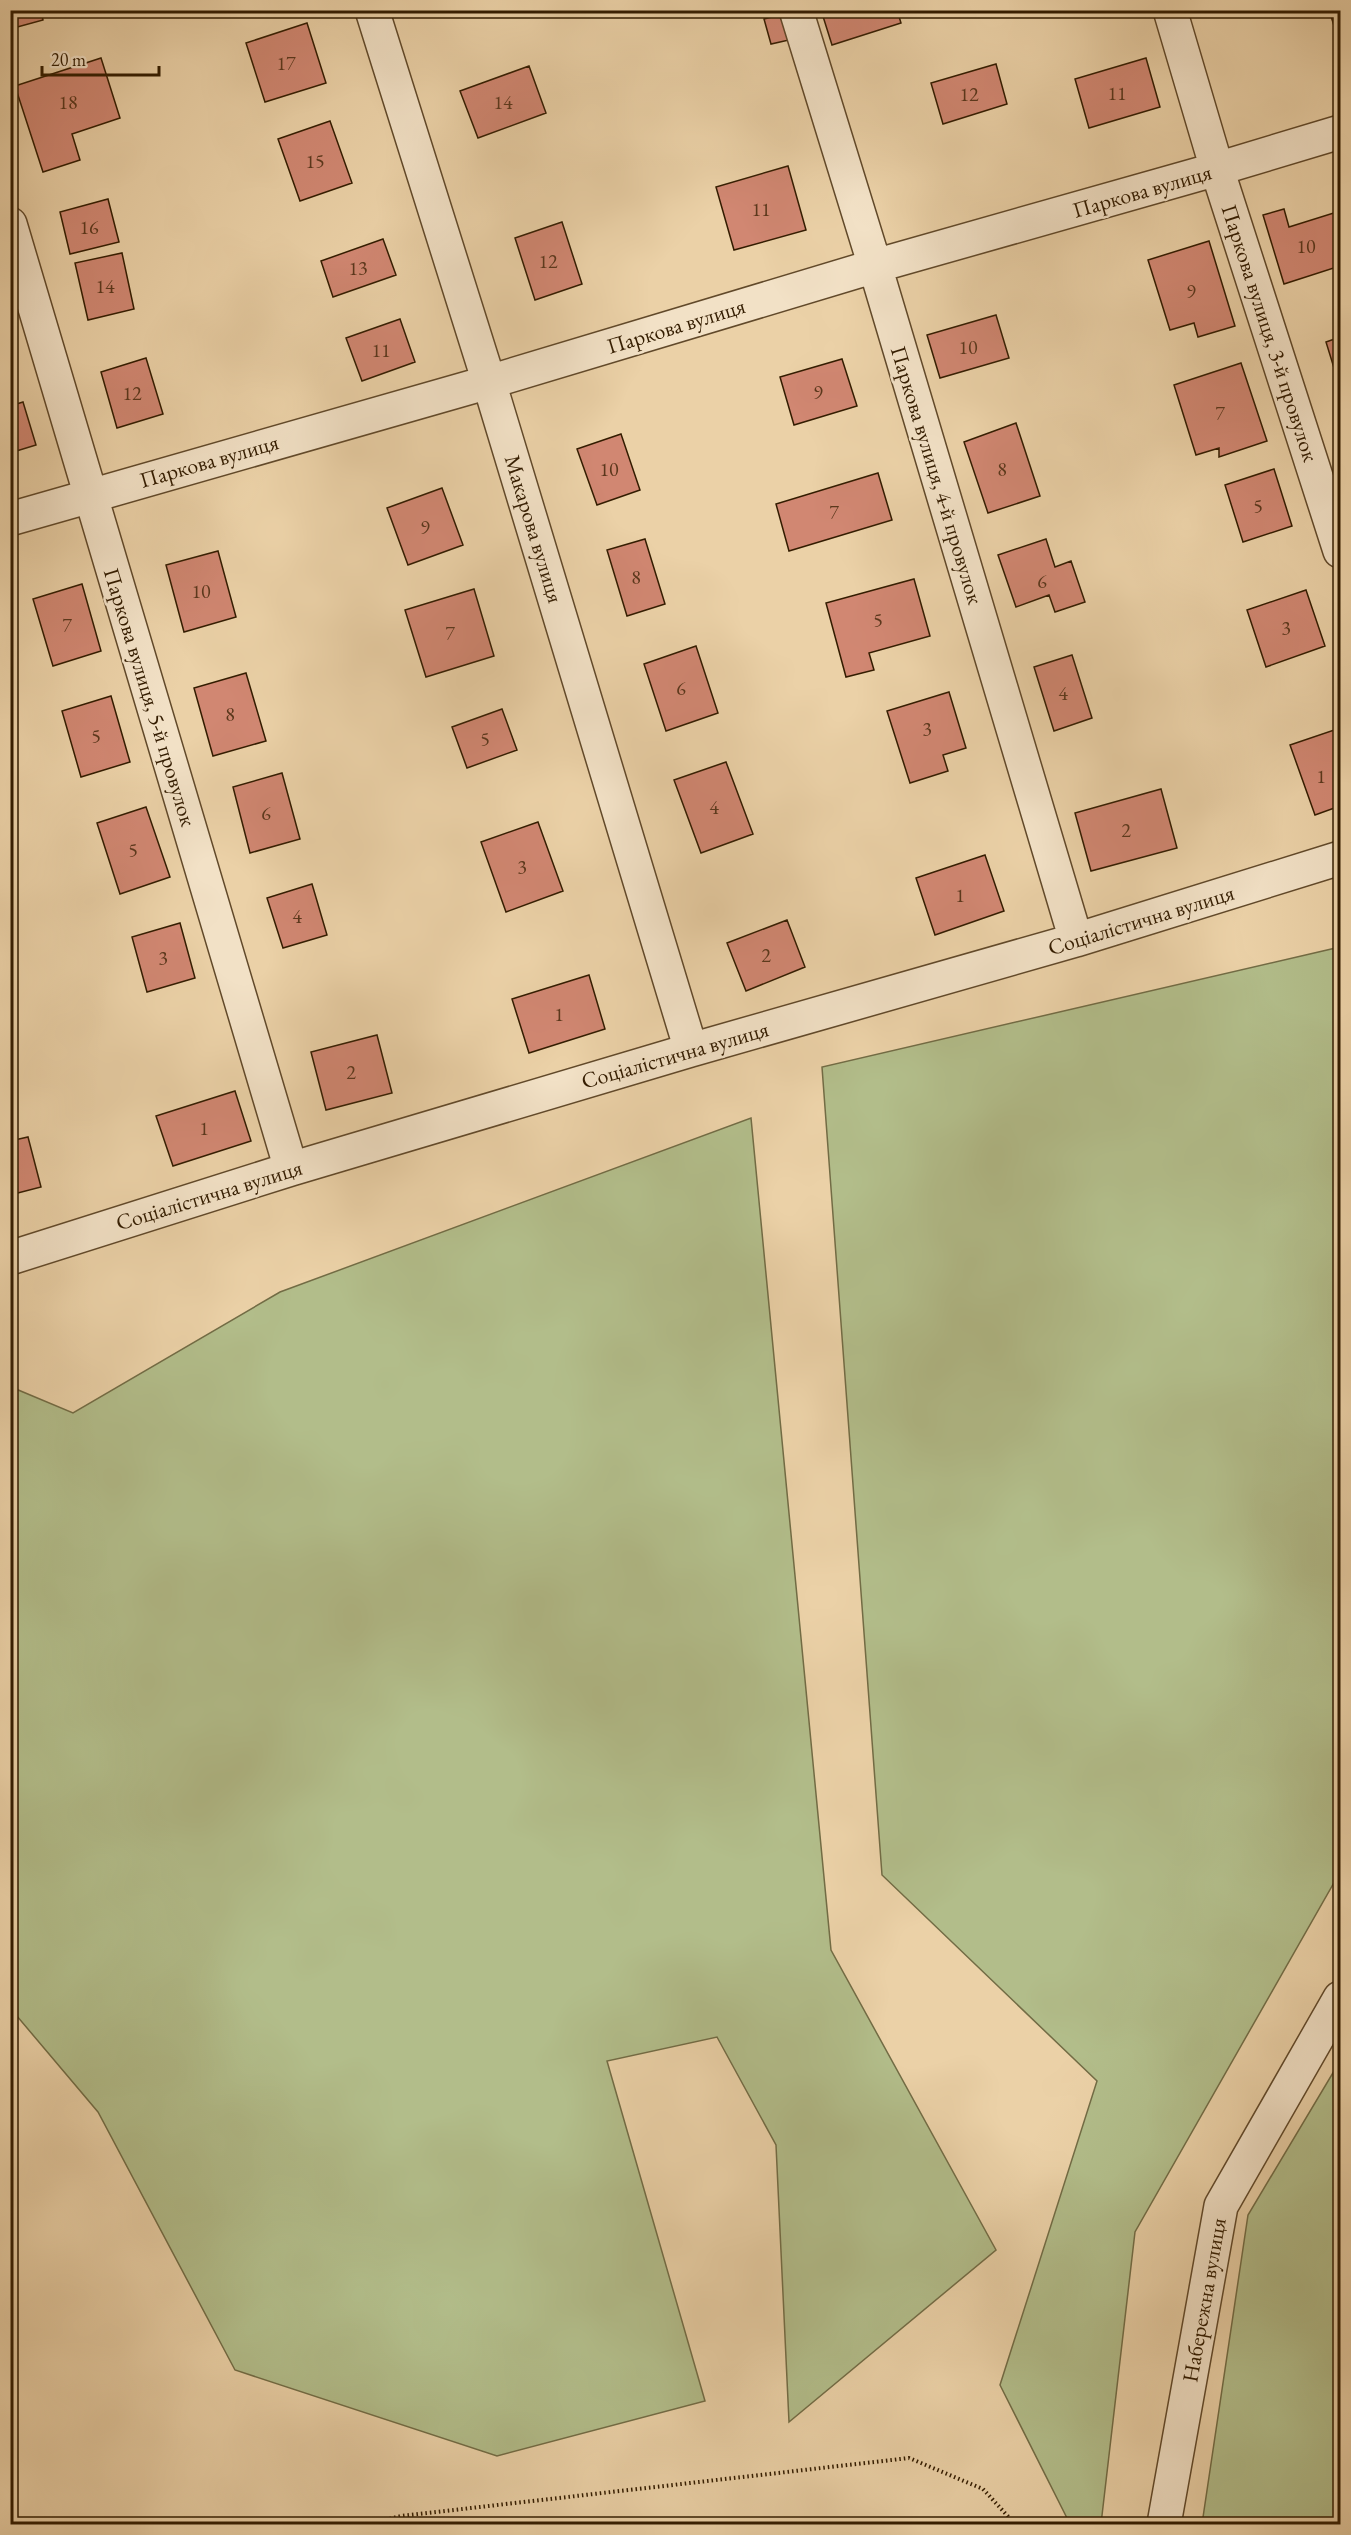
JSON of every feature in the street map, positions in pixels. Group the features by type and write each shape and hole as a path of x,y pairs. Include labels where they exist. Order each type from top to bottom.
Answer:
{"street":[{"name":"Макарова вулиця","path":"372,10 489,382 691,1050"},
{"name":"Паркова вулиця, 4-й провулок","path":"796,10 875,266 1076,940"},
{"name":"Паркова вулиця, 3-й провулок","path":"1170,10 1217,170 1341,551"},
{"name":"Паркова вулиця","path":"10,519 489,382 875,266 1217,170 1341,132"},
{"name":"Паркова вулиця, 5-й провулок","path":"10,224 291,1169"},
{"name":"Соціалістична вулиця","path":"10,1258 291,1169 691,1050 1076,940 1341,858"},
{"name":"Набережна вулиця","path":"1164,2524 1221,2206 1341,1998"}],"path":[{"path":"368,2524 401,2516 909,2458 983,2489 1015,2524"}],"green space":[{"path":"1340,947 1340,1872 1135,2232 1101,2524 1070,2524 1000,2385 1097,2081 882,1875 822,1067"},
{"path":"751,1118 831,1950 996,2250 789,2422 776,2145 717,2037 607,2061 705,2401 497,2456 235,2370 98,2112 11,2009 11,1387 73,1413 280,1292"},
{"path":"1340,2061 1340,2524 1202,2524 1248,2215"}],"building":[{"path":"10,10 41,10 43,20 10,29"},
{"path":"821,10 897,10 901,23 832,45"},
{"path":"1329,10 1340,10 1340,28 1335,29"},
{"path":"783,14 789,40 771,44 764,19"},
{"path":"307,23 326,83 265,102 246,43"},
{"path":"101,58 120,118 72,134 80,160 43,172 15,86"},
{"path":"1146,58 1160,107 1089,128 1075,79"},
{"path":"996,64 1007,104 943,124 931,83"},
{"path":"529,66 546,113 478,138 460,91"},
{"path":"330,121 352,183 300,201 278,139"},
{"path":"788,166 806,230 734,250 716,187"},
{"path":"108,199 119,242 70,254 60,212"},
{"path":"1284,209 1289,227 1340,211 1340,266 1284,284 1263,215"},
{"path":"562,222 582,284 535,300 515,238"},
{"path":"383,239 396,275 333,297 321,261"},
{"path":"1209,241 1235,326 1198,337 1194,323 1170,330 1148,260"},
{"path":"122,253 134,309 88,320 75,263"},
{"path":"996,315 1009,358 940,378 927,335"},
{"path":"400,319 415,362 362,381 346,338"},
{"path":"1340,337 1340,380 1338,381 1326,342"},
{"path":"146,358 163,414 117,428 101,372"},
{"path":"842,359 857,406 794,425 780,377"},
{"path":"1241,363 1267,441 1219,457 1219,448 1196,455 1174,385"},
{"path":"23,402 36,445 10,453 10,406"},
{"path":"1016,423 1040,496 988,513 964,442"},
{"path":"621,434 640,490 597,505 577,449"},
{"path":"1274,469 1292,526 1243,542 1225,485"},
{"path":"878,473 892,520 789,551 776,504"},
{"path":"442,488 463,545 408,565 387,508"},
{"path":"645,539 665,604 627,616 607,550"},
{"path":"1046,539 1055,567 1071,561 1085,602 1055,612 1049,595 1016,607 998,555"},
{"path":"218,551 236,617 184,632 166,565"},
{"path":"914,579 930,636 869,653 874,670 846,677 826,603"},
{"path":"82,584 101,651 53,666 33,599"},
{"path":"474,589 494,656 426,677 405,610"},
{"path":"1306,590 1325,646 1266,667 1247,610"},
{"path":"696,646 718,713 666,731 644,664"},
{"path":"1072,655 1092,718 1054,731 1034,667"},
{"path":"246,673 266,741 213,756 194,688"},
{"path":"949,692 966,748 943,755 948,771 910,783 887,711"},
{"path":"111,696 130,762 81,777 62,711"},
{"path":"502,709 517,750 467,768 452,727"},
{"path":"1340,728 1340,806 1315,815 1290,745"},
{"path":"726,762 753,834 701,853 674,780"},
{"path":"282,773 300,839 250,853 233,787"},
{"path":"1161,789 1177,848 1091,871 1075,813"},
{"path":"146,807 170,877 120,894 97,823"},
{"path":"538,822 563,891 506,912 481,842"},
{"path":"985,855 1004,911 935,935 916,878"},
{"path":"312,884 327,935 283,948 267,898"},
{"path":"787,920 805,967 746,991 727,943"},
{"path":"180,923 195,978 147,992 132,937"},
{"path":"589,975 605,1029 529,1053 512,999"},
{"path":"377,1035 392,1093 326,1110 311,1052"},
{"path":"235,1091 251,1141 173,1166 156,1116"},
{"path":"28,1137 41,1187 10,1195 10,1141"}]}
